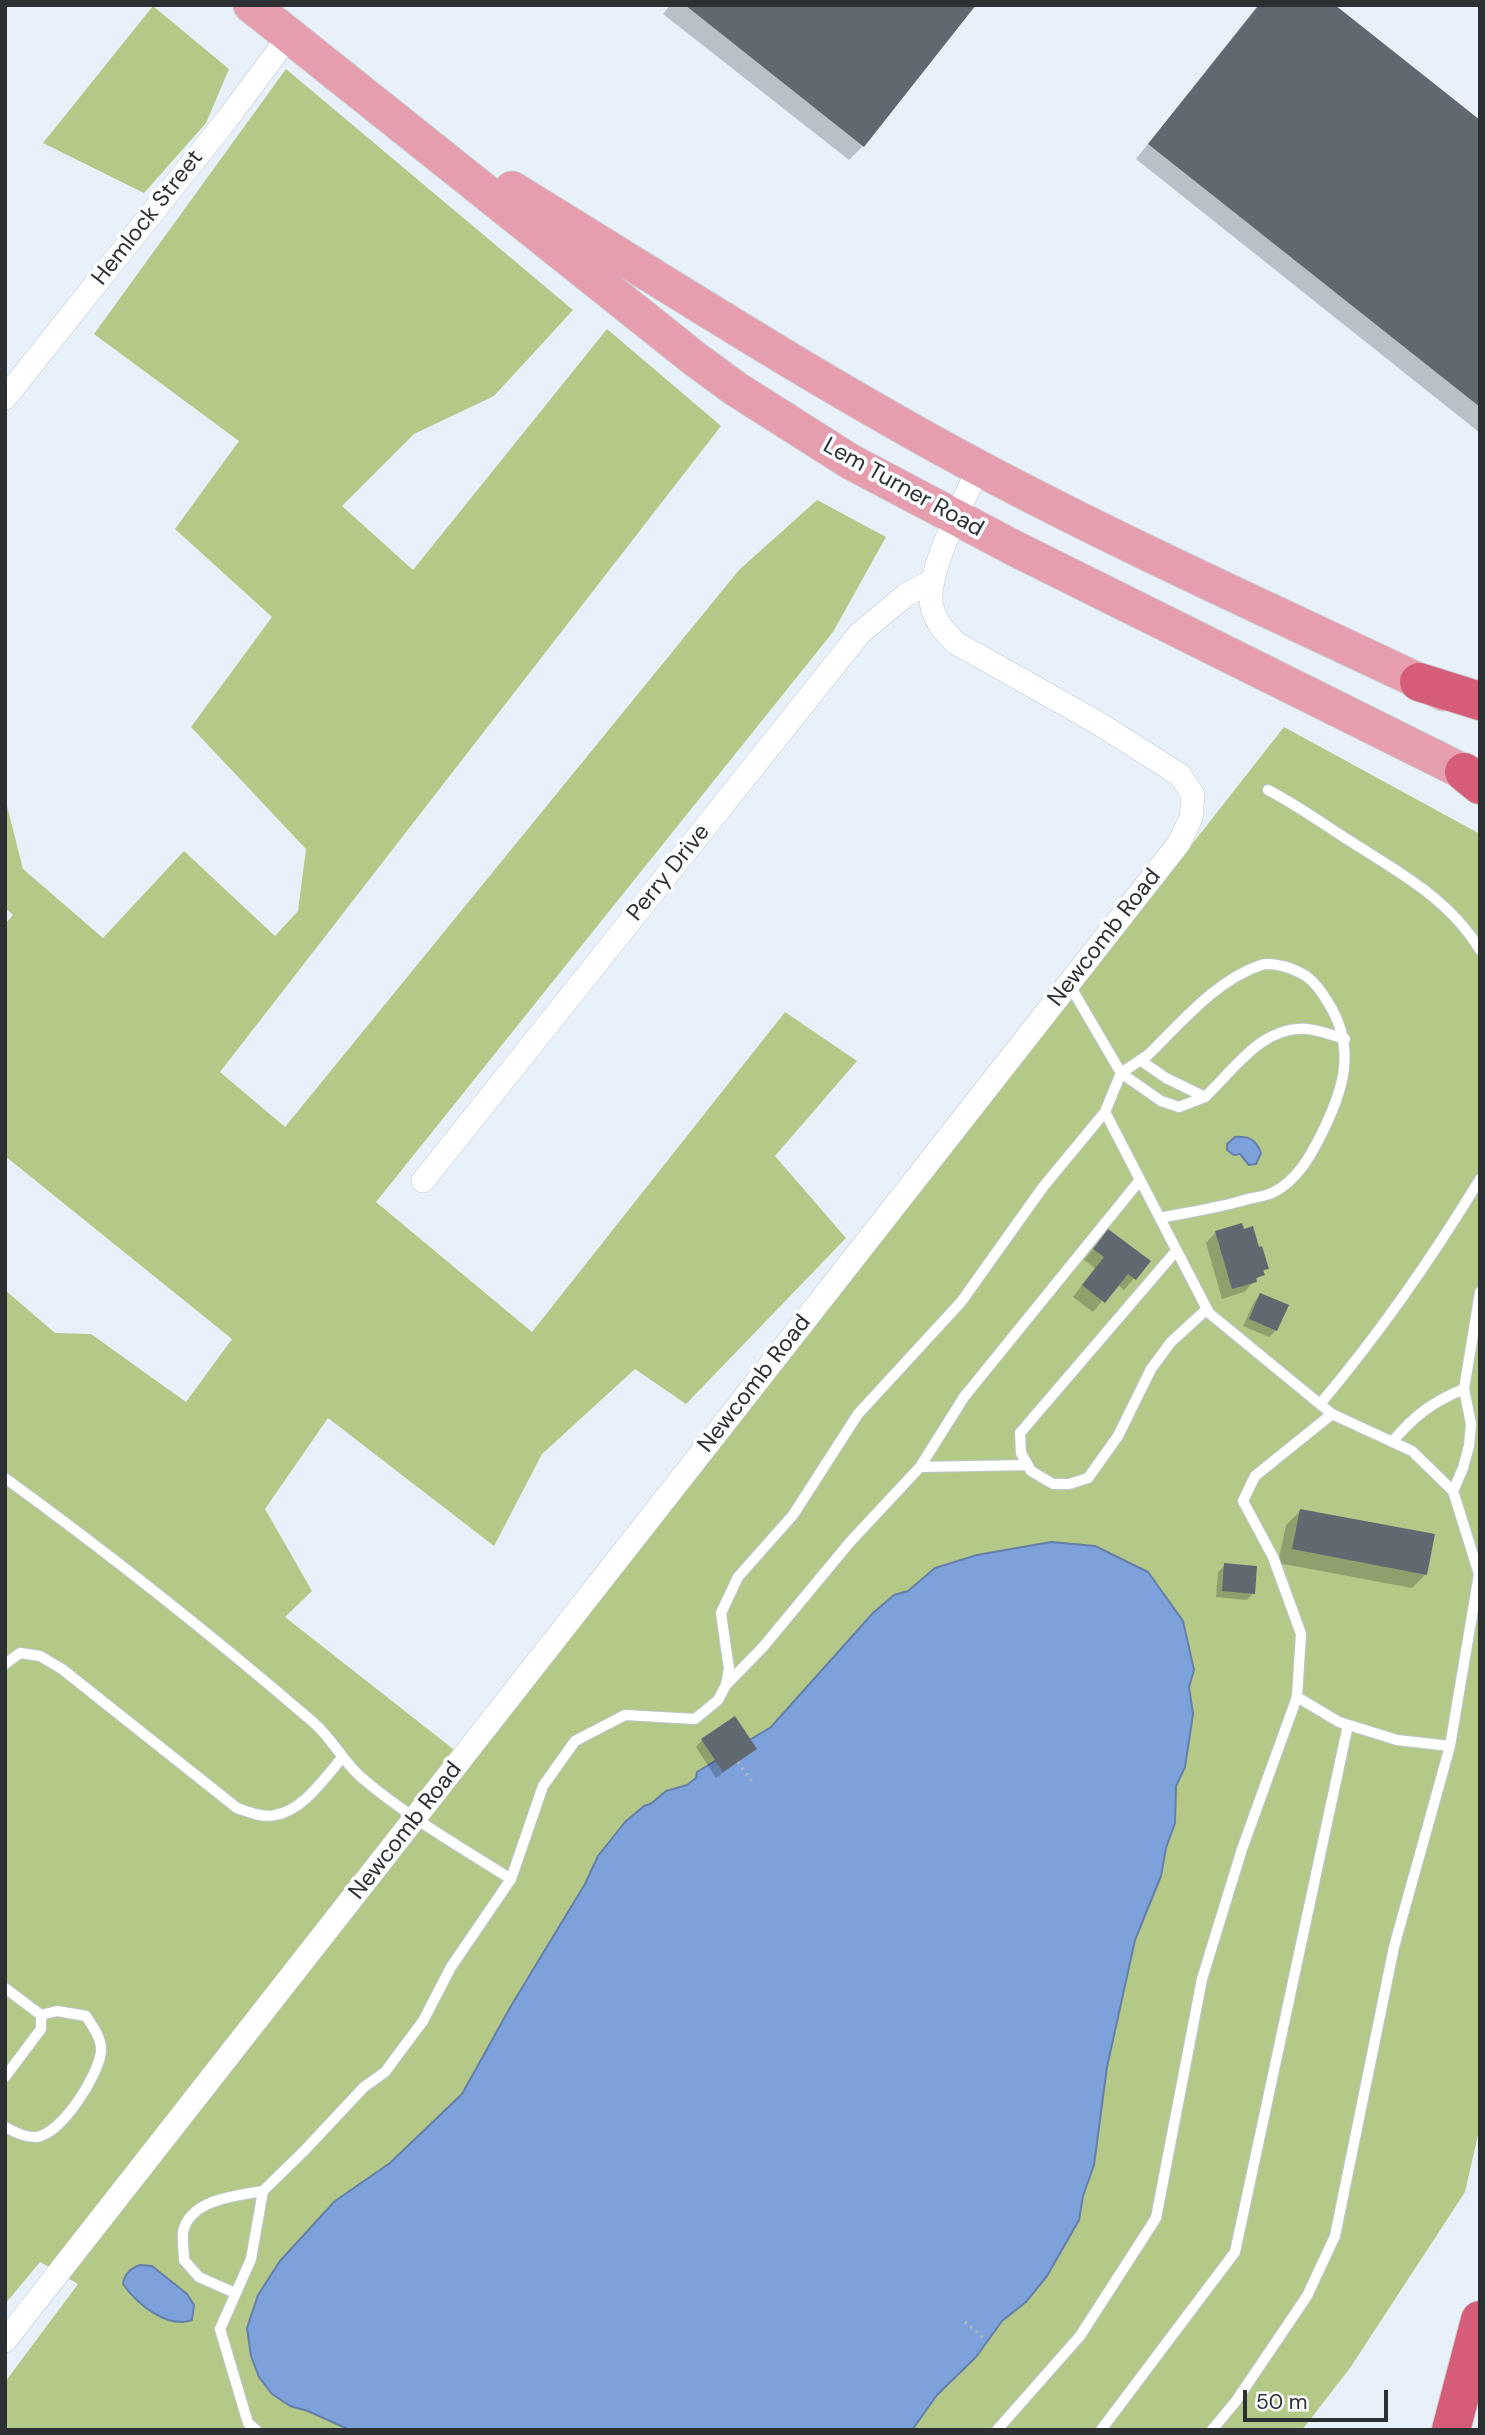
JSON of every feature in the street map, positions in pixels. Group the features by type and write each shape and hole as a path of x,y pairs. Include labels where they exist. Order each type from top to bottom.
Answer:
{"highway":[{"path":"1419,682 1480,701"},
{"path":"1451,2430 1480,2320"}],"main road":[{"name":"Lem Turner Road","path":"251,5 695,359 736,389 851,462 957,519 1475,779"},
{"name":"Lem Turner Road","path":"381,108 753,340 978,467 1194,575 1480,711"}],"street":[{"name":"Hemlock Street","path":"5,398 228,118 289,36"},
{"name":"Newcomb Road","path":"5,2341 1179,844 1191,818 1193,795 1180,775 1110,730 956,643 939,626 931,606 932,581 937,562 978,467"},
{"name":"Perry Drive","path":"423,1181 860,633 906,596 932,581"}],"lane":[{"path":"1269,790 1427,891 1462,923 1480,950"},
{"path":"726,1685 729,1670 721,1613 738,1577 793,1515 858,1414 961,1301 1043,1187 1105,1112 1121,1073 1140,1060 1228,982 1263,964 1296,969 1318,985 1338,1018 1345,1039 1345,1069 1337,1103 1310,1156 1294,1177 1274,1192 1160,1218"},
{"path":"1069,985 1121,1073 1161,1101 1179,1107 1205,1097 1259,1043 1283,1032 1307,1029 1345,1039"},
{"path":"1140,1060 1166,1078 1205,1097"},
{"path":"1105,1112 1209,1313 1332,1414 1412,1451 1453,1491 1479,1574 1450,1746 1394,1947 1335,2236 1307,2295 1236,2401 1212,2430"},
{"path":"1320,1404 1408,1292 1480,1179"},
{"path":"235,2293 199,2277 184,2260 183,2232 190,2215 222,2198 263,2191 364,2087 385,2072 423,2021 451,1967 511,1879 544,1786 575,1741 625,1715 695,1719 718,1700 726,1685 763,1647 850,1542 920,1467 964,1397 1140,1180"},
{"path":"1177,1251 1020,1433 1021,1453 1031,1471 1053,1484 1088,1478 1118,1436 1151,1369 1171,1342 1207,1309"},
{"path":"1453,1491 1469,1446 1471,1424 1464,1389 1480,1292"},
{"path":"1392,1442 1421,1412 1444,1397 1464,1389"},
{"path":"997,2430 1080,2336 1156,2218 1202,1979 1242,1849 1297,1697 1301,1634 1273,1557 1243,1501 1255,1476 1332,1414"},
{"path":"920,1467 1027,1465"},
{"path":"5,1478 170,1603 316,1725 363,1779 416,1819 511,1879"},
{"path":"5,1664 20,1653 40,1656 62,1669 237,1808 254,1814 276,1815 298,1805 342,1758"},
{"path":"1297,1697 1339,1723 1398,1740 1450,1746"},
{"path":"1101,2430 1235,2252 1348,1725"},
{"path":"5,1988 41,2015"},
{"path":"5,2127 16,2134 38,2137 57,2125 77,2102 94,2074 102,2050 97,2033 86,2016 57,2011 41,2015"},
{"path":"5,2077 41,2029 41,2015"},
{"path":"256,2430 248,2423 219,2329 251,2259 263,2191"}],"path":[{"path":"738,1762 753,1783"},
{"path":"965,2322 985,2338"}],"green space":[{"path":"153,6 229,69 206,123 144,193 43,143"},
{"path":"286,69 573,310 494,396 414,434 342,506 413,570 607,329 721,426 220,1072 285,1127 739,570 817,500 886,537 833,632 376,1202 532,1332 785,1012 857,1061 775,1156 846,1238 686,1404 635,1369 542,1454 494,1546 328,1418 265,1509 312,1591 285,1617 471,1763 1284,727 1480,834 1480,2126 1465,2192 1350,2368 1302,2430 5,2430 5,2382 78,2284 40,2262 5,2304 5,1290 55,1333 91,1334 186,1402 232,1339 5,1156 5,924 13,915 5,908 5,798 23,869 103,938 184,851 275,936 298,911 306,849 191,727 272,617 175,529 239,441 94,334"}],"water":[{"path":"1235,1137 1248,1138 1257,1144 1261,1153 1256,1164 1249,1165 1240,1154 1234,1155 1227,1150 1227,1144"},
{"path":"1051,1542 1095,1546 1148,1572 1183,1621 1194,1670 1189,1687 1193,1714 1185,1767 1176,1786 1175,1823 1166,1848 1161,1876 1135,1940 1107,2067 1094,2165 1083,2196 1079,2220 1047,2276 1026,2302 1002,2321 976,2357 937,2395 912,2430 350,2430 290,2406 272,2394 259,2377 251,2356 247,2328 258,2295 280,2261 335,2201 390,2163 462,2094 511,2006 585,1884 598,1856 625,1822 666,1791 687,1785 696,1778 697,1772 771,1727 873,1613 894,1595 908,1591 935,1568 977,1555"},
{"path":"140,2265 152,2266 187,2294 194,2305 192,2320 182,2322 163,2318 136,2299 123,2284 128,2272"}],"building":[{"path":"685,5 976,5 864,147"},
{"path":"1259,5 1335,5 1480,120 1480,407 1148,144"},
{"path":"1242,1223 1244,1229 1253,1226 1269,1269 1263,1270 1265,1275 1256,1278 1257,1282 1232,1289 1215,1231"},
{"path":"1108,1229 1151,1261 1136,1280 1128,1274 1105,1303 1082,1285 1104,1257 1093,1249"},
{"path":"1260,1293 1289,1305 1277,1331 1249,1319"},
{"path":"1300,1509 1435,1534 1427,1575 1292,1549"},
{"path":"1224,1563 1257,1566 1255,1594 1222,1591"},
{"path":"735,1716 757,1749 723,1772 701,1739"}]}
